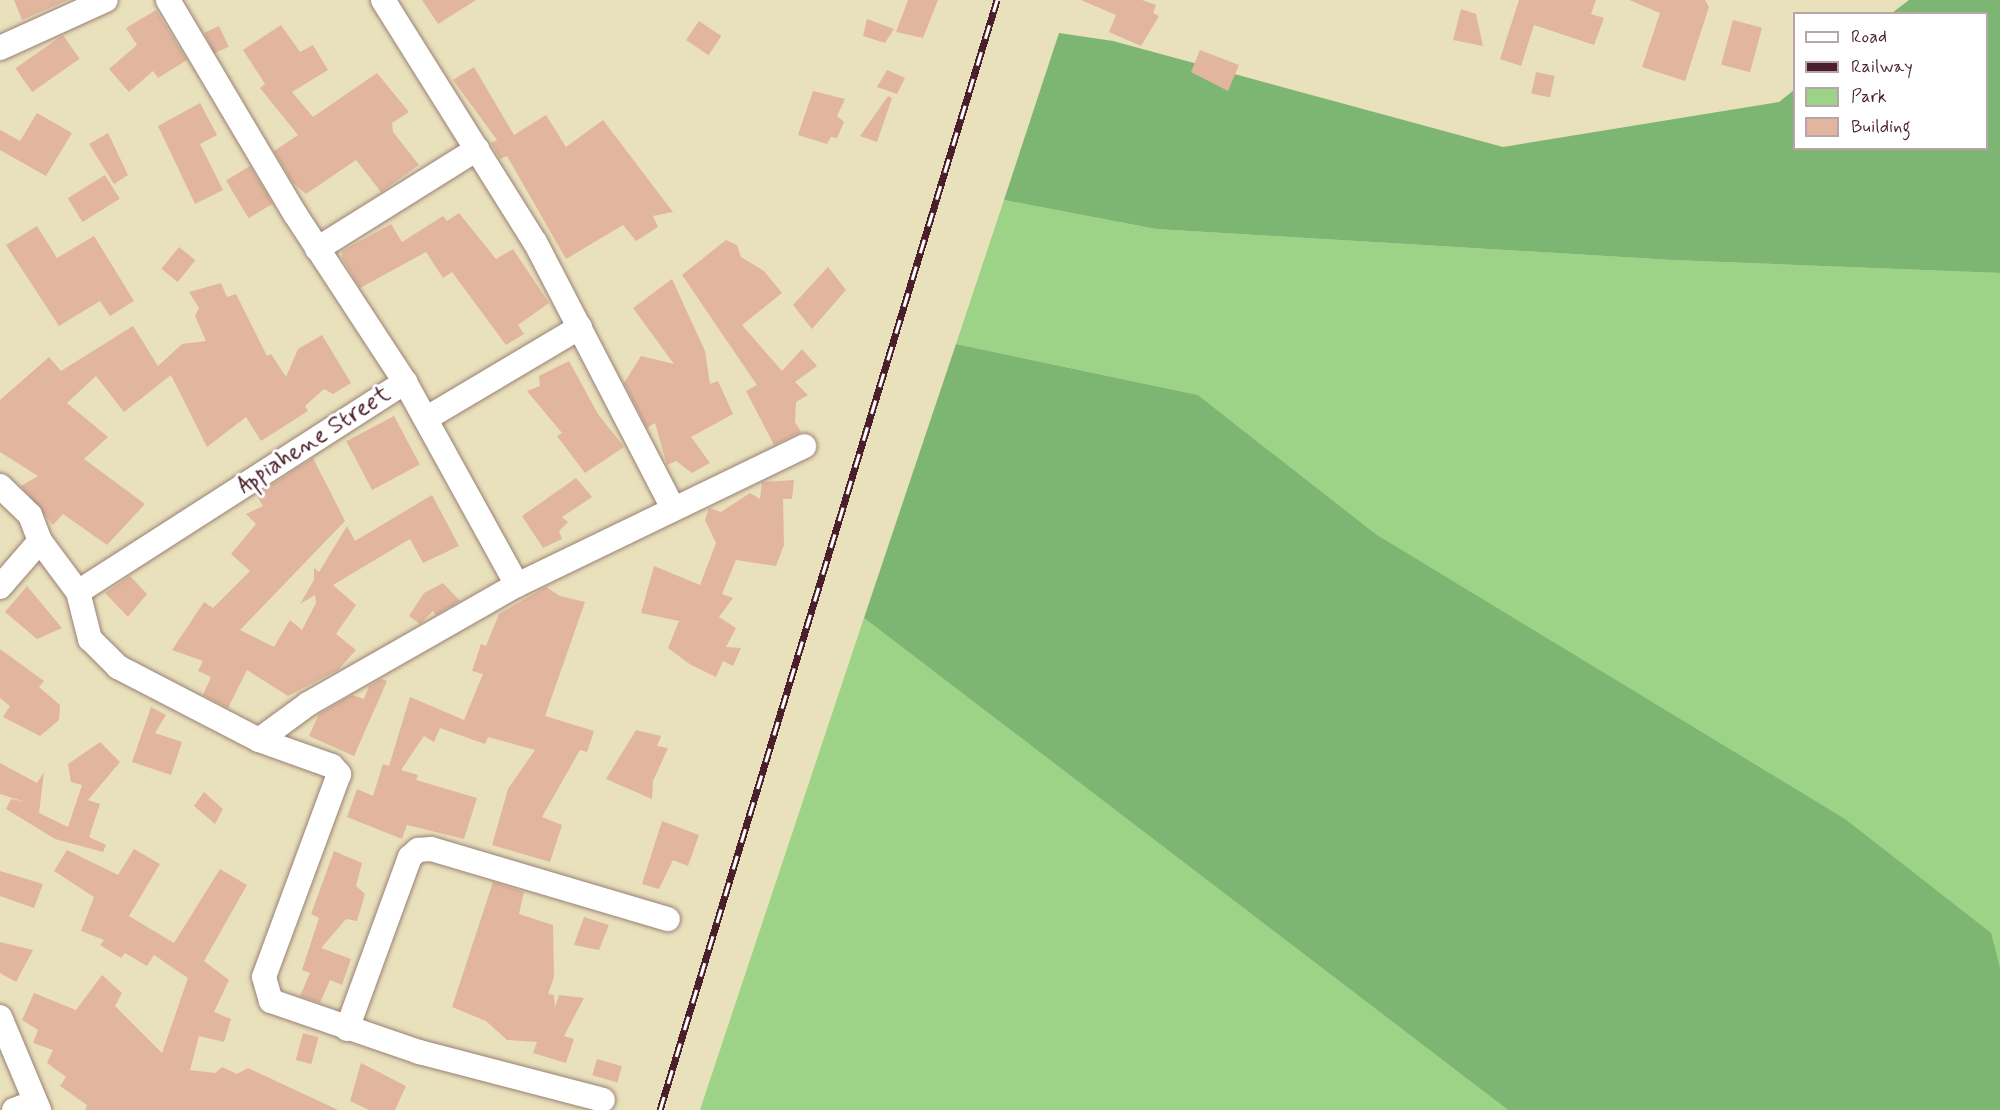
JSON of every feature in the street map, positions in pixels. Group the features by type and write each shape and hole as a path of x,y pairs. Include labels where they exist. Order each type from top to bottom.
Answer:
{"street":[{"path":"2,44 106,0"},
{"name":"Appiahene Street","path":"78,592 405,382 317,249 168,0"},
{"path":"384,0 477,149 580,327 673,508"},
{"path":"317,249 477,149"},
{"path":"427,418 580,327"},
{"path":"405,382 427,418 517,585"},
{"path":"259,740 308,704 517,585 804,446"},
{"path":"0,486 30,515 40,541 78,592 90,639 118,667 259,740 332,766 339,774 264,990 271,1001 347,1029 603,1100"},
{"path":"0,586 40,541"},
{"path":"347,1029 410,857 418,850 431,849 668,919"},
{"path":"0,1017 30,1107"}],"green space":[{"path":"1909,0 2000,0 2000,273 1672,260 1156,229 1004,200 1059,33 1113,41 1503,147 1779,102 1793,91 1793,150 1988,150 1988,12 1893,12"},
{"path":"1004,200 1156,229 1672,260 2000,273 2000,967 1990,933 1377,535 1198,395 956,344"},
{"path":"956,344 1198,395 1377,535 1845,819 1991,933 2000,967 2000,1110 1508,1110 864,618"},
{"path":"864,618 1508,1110 700,1110"}],"building":[{"path":"14,0 68,0 22,20"},
{"path":"422,0 476,0 438,24"},
{"path":"908,0 938,0 923,38 896,32"},
{"path":"1081,0 1142,0 1156,5 1153,13 1159,16 1141,46 1109,32 1116,15"},
{"path":"1519,0 1596,0 1591,14 1604,18 1594,45 1534,25 1521,66 1500,59"},
{"path":"1629,0 1705,0 1709,7 1685,81 1642,67 1660,13"},
{"path":"1461,9 1476,14 1483,46 1453,40"},
{"path":"156,10 187,60 158,78 153,71 129,92 109,69 137,45 126,28"},
{"path":"867,19 894,29 885,43 863,36"},
{"path":"1733,20 1762,28 1750,72 1721,64"},
{"path":"699,21 721,36 709,55 686,40"},
{"path":"281,25 300,52 313,45 328,70 292,92 313,117 377,73 409,112 392,123 393,132 419,165 381,192 356,160 306,194 293,183 274,151 298,135 260,88 265,84 243,50"},
{"path":"219,26 229,47 214,54 204,33"},
{"path":"63,35 80,59 32,92 15,68"},
{"path":"1200,50 1239,65 1228,91 1191,72"},
{"path":"474,67 514,135 546,115 566,147 603,120 673,212 653,216 658,227 636,241 623,225 566,259 507,156 500,159 491,143 497,140 453,80"},
{"path":"887,70 905,78 897,94 877,87"},
{"path":"1536,72 1555,76 1550,97 1531,94"},
{"path":"813,91 845,99 837,116 844,122 837,138 831,137 827,144 798,135"},
{"path":"888,96 892,98 877,142 860,136"},
{"path":"200,103 217,135 200,144 223,190 195,204 158,126"},
{"path":"37,113 72,133 46,176 0,150 0,130 20,141"},
{"path":"108,133 128,175 114,184 89,144"},
{"path":"250,166 273,204 249,218 226,180"},
{"path":"105,175 120,199 83,222 68,198"},
{"path":"459,213 496,259 513,249 549,303 518,325 524,334 506,345 452,272 443,278 426,252 360,288 342,258 342,251 391,224 402,242 443,216 447,221"},
{"path":"37,226 57,258 94,236 134,301 110,316 100,301 59,326 6,245"},
{"path":"726,240 737,245 741,257 764,271 782,293 742,325 782,371 802,349 817,366 795,382 808,395 796,402 795,422 801,432 774,445 746,391 757,385 682,275"},
{"path":"179,247 195,260 178,282 161,269"},
{"path":"828,267 846,290 812,329 793,305"},
{"path":"672,279 705,351 710,384 718,381 733,414 691,437 710,463 692,473 676,461 667,465 655,423 647,428 624,383 641,356 674,364 633,308"},
{"path":"221,283 227,297 236,294 267,356 271,354 286,377 298,349 322,335 351,383 333,394 324,389 305,406 308,411 261,441 246,417 207,447 171,375 124,412 96,376 67,403 108,437 84,459 145,504 107,545 63,514 53,525 21,486 38,476 0,452 0,400 49,357 61,371 133,326 158,366 182,344 206,341 195,316 199,308 189,292"},
{"path":"569,361 598,414 624,447 585,473 557,436 562,433 527,391 540,386 539,376"},
{"path":"394,416 420,465 372,490 346,441"},
{"path":"313,458 345,521 240,630 274,647 290,620 302,630 316,603 315,595 300,604 314,580 314,568 319,572 347,526 355,541 432,495 459,546 423,563 410,539 333,585 356,605 336,634 356,650 338,670 288,696 247,670 228,708 203,695 211,677 198,671 203,661 172,650 204,602 213,608 250,571 231,554 256,524 246,514 263,506 256,495"},
{"path":"576,478 592,497 562,517 568,522 559,531 562,539 543,548 522,516"},
{"path":"794,480 792,499 783,499 784,545 776,566 736,560 722,594 733,598 719,617 736,628 726,647 741,648 733,666 723,661 716,677 691,665 668,648 679,621 641,613 654,566 700,585 716,543 705,520 709,508 721,512 750,493 760,499 762,482"},
{"path":"130,576 147,594 128,617 105,593"},
{"path":"443,583 460,601 436,615 433,611 420,624 409,616 424,593"},
{"path":"27,586 62,628 37,639 5,612"},
{"path":"546,587 560,596 585,602 545,716 594,731 587,752 580,750 542,817 562,825 550,862 492,845 508,789 535,750 488,737 485,744 440,728 434,742 424,736 401,770 418,775 416,780 477,798 464,839 407,825 402,839 347,817 357,789 373,796 383,764 389,766 410,697 464,720 483,674 472,671 481,644 486,646 499,614"},
{"path":"0,649 44,681 39,687 60,705 59,720 40,736 3,717 10,706 0,698"},
{"path":"381,679 387,681 354,756 309,736 319,714 352,695 364,699 369,686"},
{"path":"151,707 166,715 155,733 182,742 171,775 132,762"},
{"path":"636,730 661,736 657,746 668,748 653,781 652,799 606,779"},
{"path":"100,742 120,762 88,800 100,804 89,837 106,845 103,852 55,839 6,809 11,799 25,802 0,794 0,763 37,783 44,772 39,813 68,827 82,785 71,782 68,764"},
{"path":"204,792 223,809 215,824 194,806"},
{"path":"662,821 699,835 688,866 673,860 659,889 642,884"},
{"path":"134,849 160,864 129,916 174,943 220,869 247,885 204,961 229,980 214,1012 231,1019 224,1042 199,1036 190,1070 215,1073 222,1067 237,1074 248,1068 338,1110 85,1110 87,1105 60,1086 66,1077 47,1063 53,1050 33,1043 38,1030 22,1020 34,993 76,1010 102,975 122,993 115,1006 162,1053 188,978 154,955 147,966 125,953 121,958 100,945 104,940 81,931 94,897 54,871 67,850 118,875"},
{"path":"334,851 362,863 356,886 365,894 357,921 346,919 321,948 351,959 342,985 330,980 320,1003 300,996 310,973 302,970 319,918 311,914"},
{"path":"0,871 43,884 34,908 0,896"},
{"path":"493,882 524,892 519,914 553,925 554,977 548,994 554,995 555,1007 559,995 584,998 564,1036 574,1039 566,1063 533,1053 537,1042 507,1040 486,1021 452,1007"},
{"path":"584,917 609,925 599,950 574,945"},
{"path":"0,942 33,950 16,982 0,973"},
{"path":"303,1033 318,1037 311,1064 296,1060"},
{"path":"597,1059 622,1066 617,1083 592,1075"},
{"path":"361,1063 406,1086 395,1110 369,1110 350,1101"}],"railway":[{"path":"660,1110 997,0"}]}
